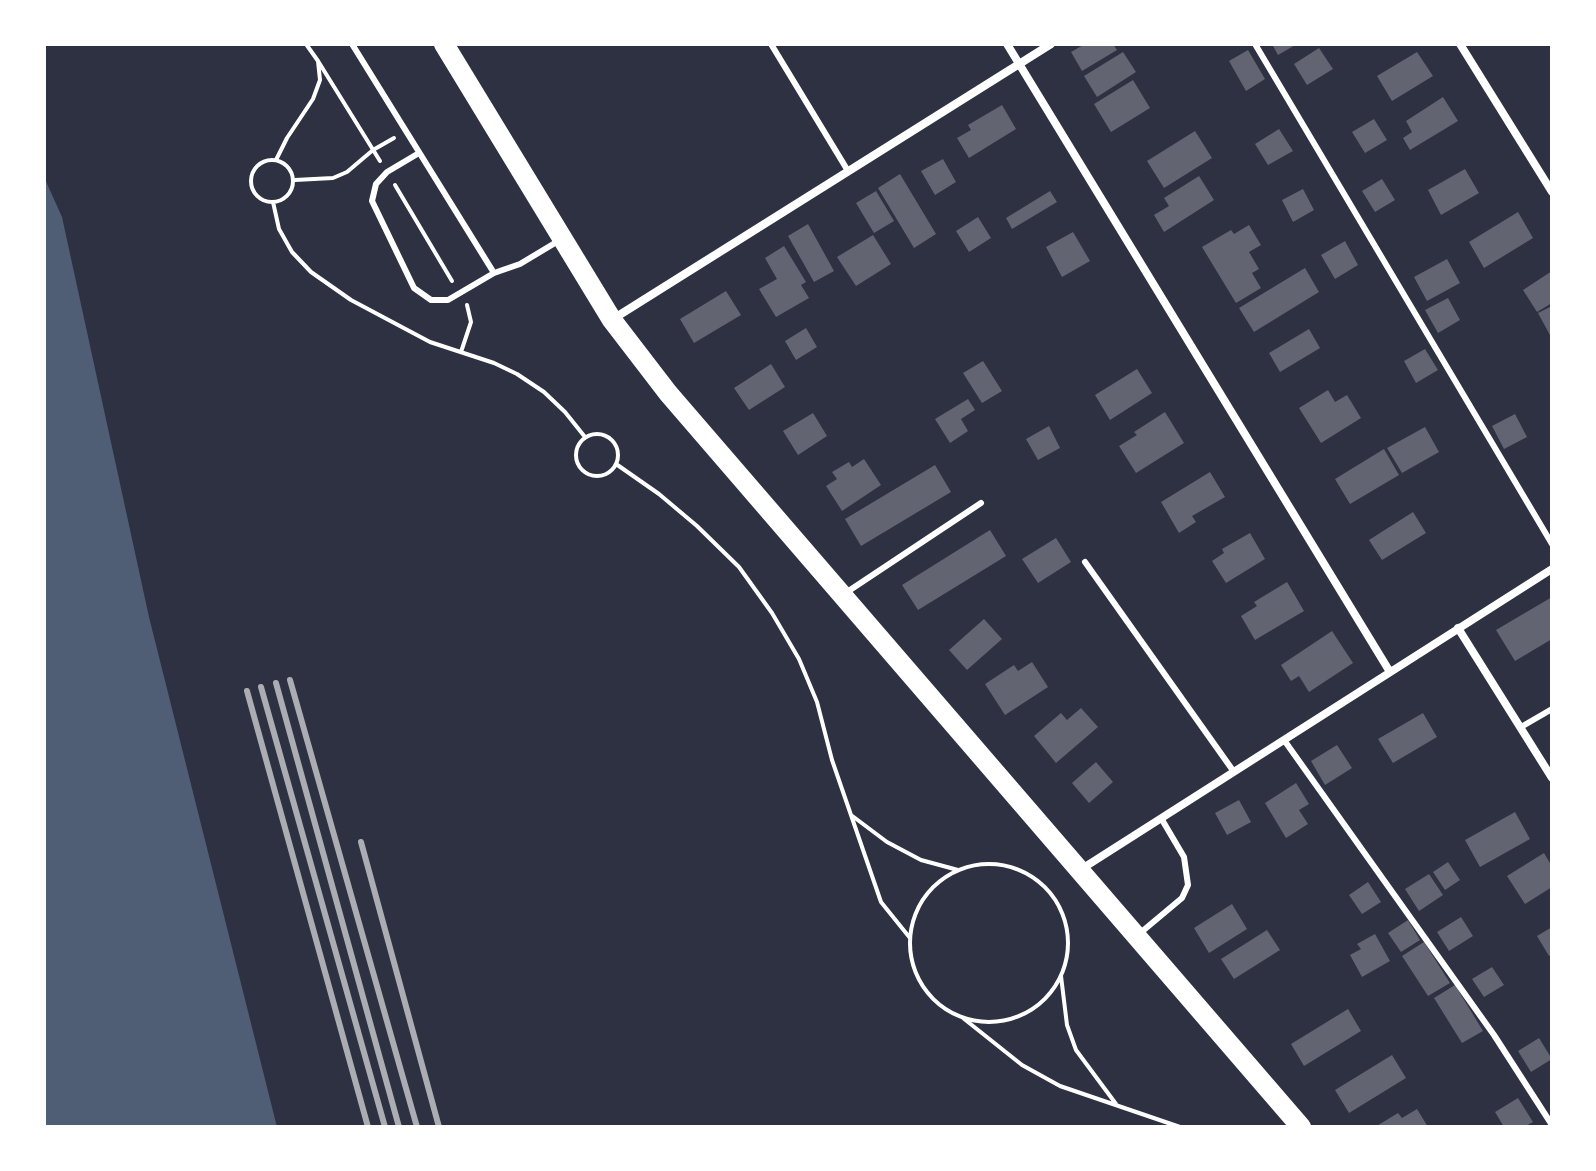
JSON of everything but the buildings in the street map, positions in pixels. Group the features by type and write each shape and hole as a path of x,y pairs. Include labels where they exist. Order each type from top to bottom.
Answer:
{"main road":[{"path":"444,44 612,320 668,393 1301,1127"}],"street":[{"path":"1007,44 1390,672"},
{"path":"612,320 1051,44"},
{"path":"1460,44 1552,192"},
{"path":"1079,870 1552,569"},
{"path":"1458,628 1552,778"}],"lane":[{"path":"352,44 494,273"},
{"path":"771,44 848,171"},
{"path":"1255,44 1552,544"},
{"path":"419,153 387,172 376,184 372,201 414,288 431,300 448,300 562,239"},
{"path":"843,595 981,503"},
{"path":"1085,562 1234,772"},
{"path":"1521,727 1552,709"},
{"path":"1284,740 1494,1035 1552,1125"},
{"path":"1136,936 1182,898 1188,885 1184,857 1161,818"}],"path":[{"path":"306,44 468,308 471,322 461,352"},
{"path":"276,160 313,99 320,80 318,61"},
{"path":"294,181 333,178 347,172 373,150 406,131"},
{"path":"276,160 290,167 294,181 287,196 273,202 260,199 251,186 255,167 261,162 276,160"},
{"path":"273,202 285,241 311,272 391,323 430,342 494,363 544,392 585,437"},
{"path":"598,433 611,438 618,450 612,470 599,476 580,468 576,455 585,437 598,433"},
{"path":"616,464 697,526 739,567 772,613 799,659 817,702 881,902 910,938"},
{"path":"851,815 887,842 921,860 958,870"},
{"path":"962,1017 985,1022 1008,1020 1030,1010 1049,995 1061,975 1068,949 1066,922 1054,897 1035,878 1011,867 984,864 958,870 939,882 924,897 914,916 910,938 912,963 922,986 940,1005 962,1017 1022,1065 1060,1086 1180,1127"},
{"path":"1061,975 1067,1025 1076,1050 1118,1106"}],"water":[{"path":"44,177 62,217 149,617 277,1127 44,1127"}],"railway":[{"path":"290,680 417,1127"},
{"path":"276,683 399,1127"},
{"path":"261,687 385,1127"},
{"path":"247,691 368,1127"},
{"path":"361,842 439,1127"}]}
